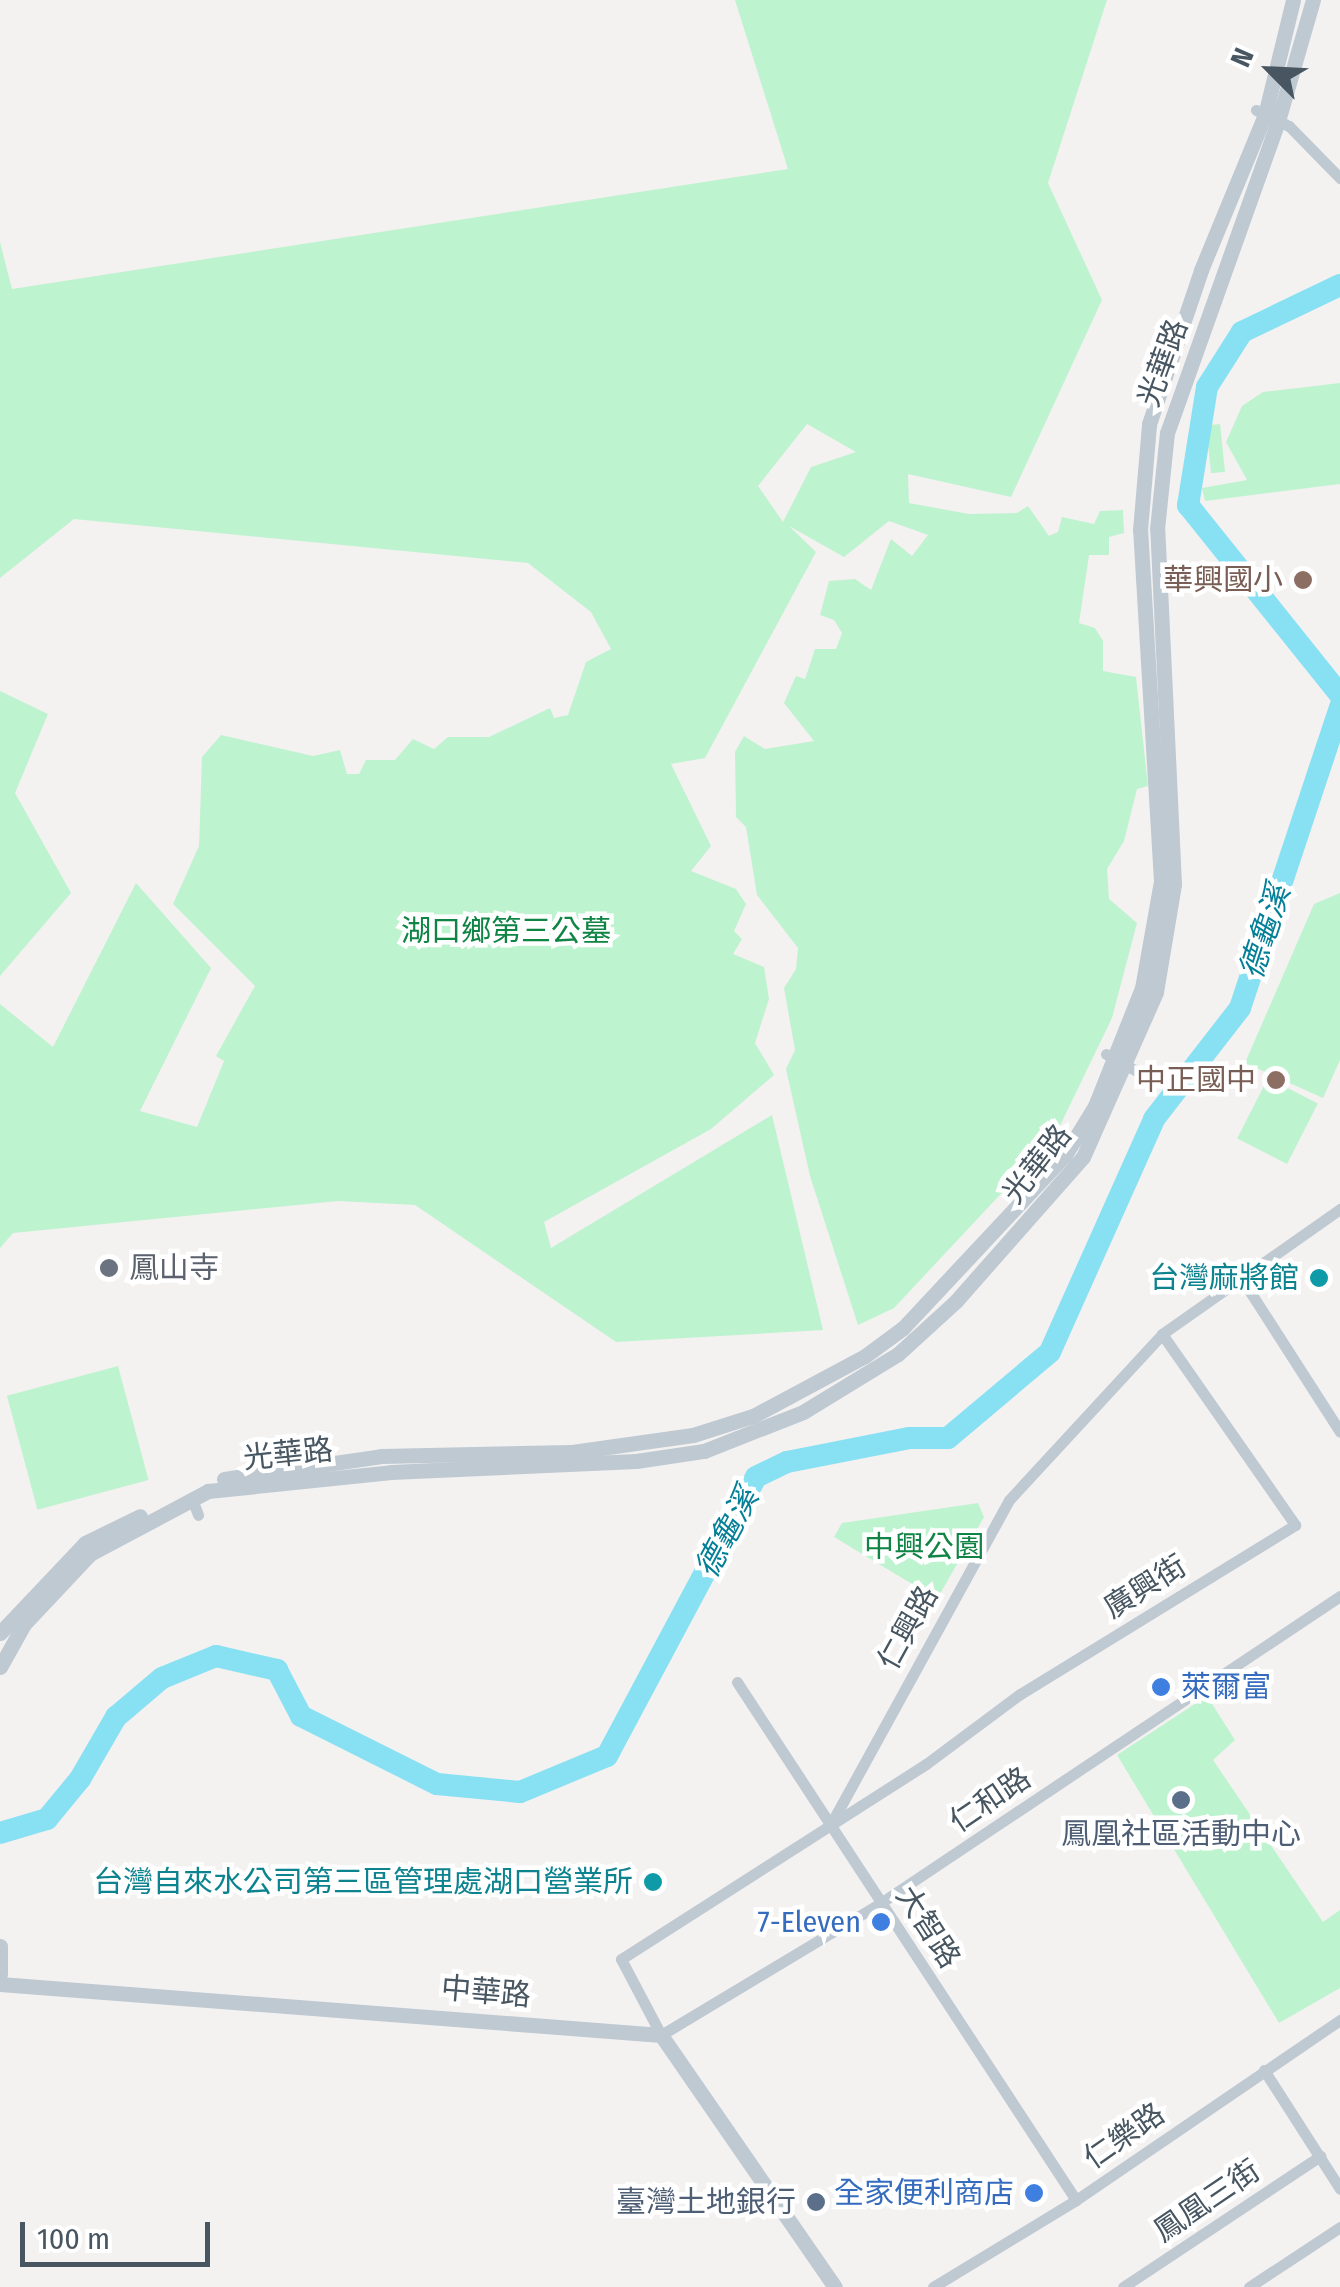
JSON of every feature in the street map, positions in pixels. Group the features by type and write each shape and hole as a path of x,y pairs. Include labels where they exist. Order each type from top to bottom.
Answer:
{"street":[{"name":"光華路","path":"1,1662 24,1624 90,1554 244,1486 572,1468 704,1451 803,1412 875,1374 956,1301 1083,1158 1121,1064 1156,992 1169,883 1156,529 1167,432 1266,115 1293,0"},
{"name":"光華路","path":"1266,115 1312,0"},
{"path":"1266,115 1340,178"},
{"name":"光華路","path":"0,1633 85,1544 206,1482 381,1456 572,1452 752,1416 865,1356 903,1328 1065,1155 1121,1064"},
{"name":"仁興路","path":"661,2035 621,1959 830,1824 1010,1500 1162,1334 1340,1208"},
{"path":"1240,1276 1340,1432"},
{"name":"廣興街","path":"830,1824 1020,1694 1295,1525 1162,1334"},
{"name":"仁和路","path":"661,2035 882,1902 1340,1596"},
{"name":"大智路","path":"737,1682 1076,2200"},
{"path":"0,1946 0,1974"},
{"name":"中華路","path":"0,1984 661,2035"},
{"name":"仁樂路","path":"933,2287 1076,2200 1340,2020"},
{"path":"661,2035 835,2287"},
{"path":"1264,2070 1340,2190"},
{"name":"鳳凰三街","path":"1122,2287 1320,2156"},
{"path":"1248,2287 1340,2227"}],"green space":[{"name":"湖口鄉第三公墓","path":"735,0 1107,0 1048,183 1102,300 1011,497 908,474 909,503 969,514 1017,513 1028,506 1049,536 1058,532 1062,517 1094,524 1100,511 1123,510 1124,533 1109,537 1109,555 1089,555 1079,623 1095,628 1103,641 1103,671 1136,677 1148,786 1137,789 1124,841 1107,869 1109,899 1137,923 1112,1018 1055,1136 894,1308 858,1325 810,1176 786,1069 795,1050 784,988 796,969 798,948 757,895 746,827 736,817 735,752 744,736 765,749 814,741 784,703 796,676 805,679 815,649 836,649 842,633 834,620 820,615 829,581 855,579 871,590 891,539 912,556 928,535 889,521 844,557 789,526 816,552 705,758 671,764 711,846 691,871 736,889 746,904 734,931 742,939 733,954 764,967 769,999 755,1043 774,1075 711,1129 544,1222 551,1248 772,1115 823,1330 616,1342 415,1205 338,1201 13,1233 0,1248 0,1004 53,1047 136,883 211,968 140,1111 197,1127 224,1061 216,1056 255,986 173,904 199,846 202,757 221,735 313,756 340,750 347,774 359,774 366,760 395,760 413,739 434,749 448,737 489,737 550,708 554,718 568,715 586,662 611,649 591,612 528,563 74,519 0,578 0,242 12,289 788,169","holes":["807,424 856,452 811,467 783,522 758,486"]},
{"path":"1340,383 1340,484 1205,501 1202,488 1247,480 1226,442 1242,406 1263,392"},
{"path":"1220,424 1225,472 1211,473 1206,425"},
{"path":"0,691 48,714 15,793 71,893 0,976"},
{"path":"1340,893 1340,1060 1323,1098 1245,1063 1314,904"},
{"path":"1268,1078 1318,1103 1287,1164 1237,1139"},
{"path":"118,1366 149,1480 37,1510 7,1396"},
{"name":"中興公園","path":"978,1503 984,1517 937,1599 834,1537 842,1523"},
{"path":"1207,1696 1235,1740 1213,1760 1323,1922 1340,1910 1340,1988 1279,2023 1117,1755"}],"waterway":[{"name":"德龜溪","path":"1340,285 1242,332 1207,387 1188,505 1340,695"},
{"name":"德龜溪","path":"0,1833 47,1819 80,1779 116,1717 162,1678 216,1656 277,1670 301,1716 437,1784 520,1792 607,1756 756,1477 787,1462 909,1438 948,1438 1050,1352 1154,1119 1240,1008 1340,707"}],"place":[{"name":"華興國小","path":"1303,580"},
{"name":"中正國中","path":"1276,1080"},
{"name":"鳳山寺","path":"109,1268"},
{"name":"台灣麻將館","path":"1319,1278"},
{"name":"萊爾富","path":"1161,1687"},
{"name":"鳳凰社區活動中心","path":"1181,1800"},
{"name":"台灣自來水公司第三區管理處湖口營業所","path":"653,1882"},
{"name":"7-Eleven","path":"881,1922"},
{"name":"全家便利商店","path":"1034,2193"},
{"name":"臺灣土地銀行","path":"816,2202"}]}
